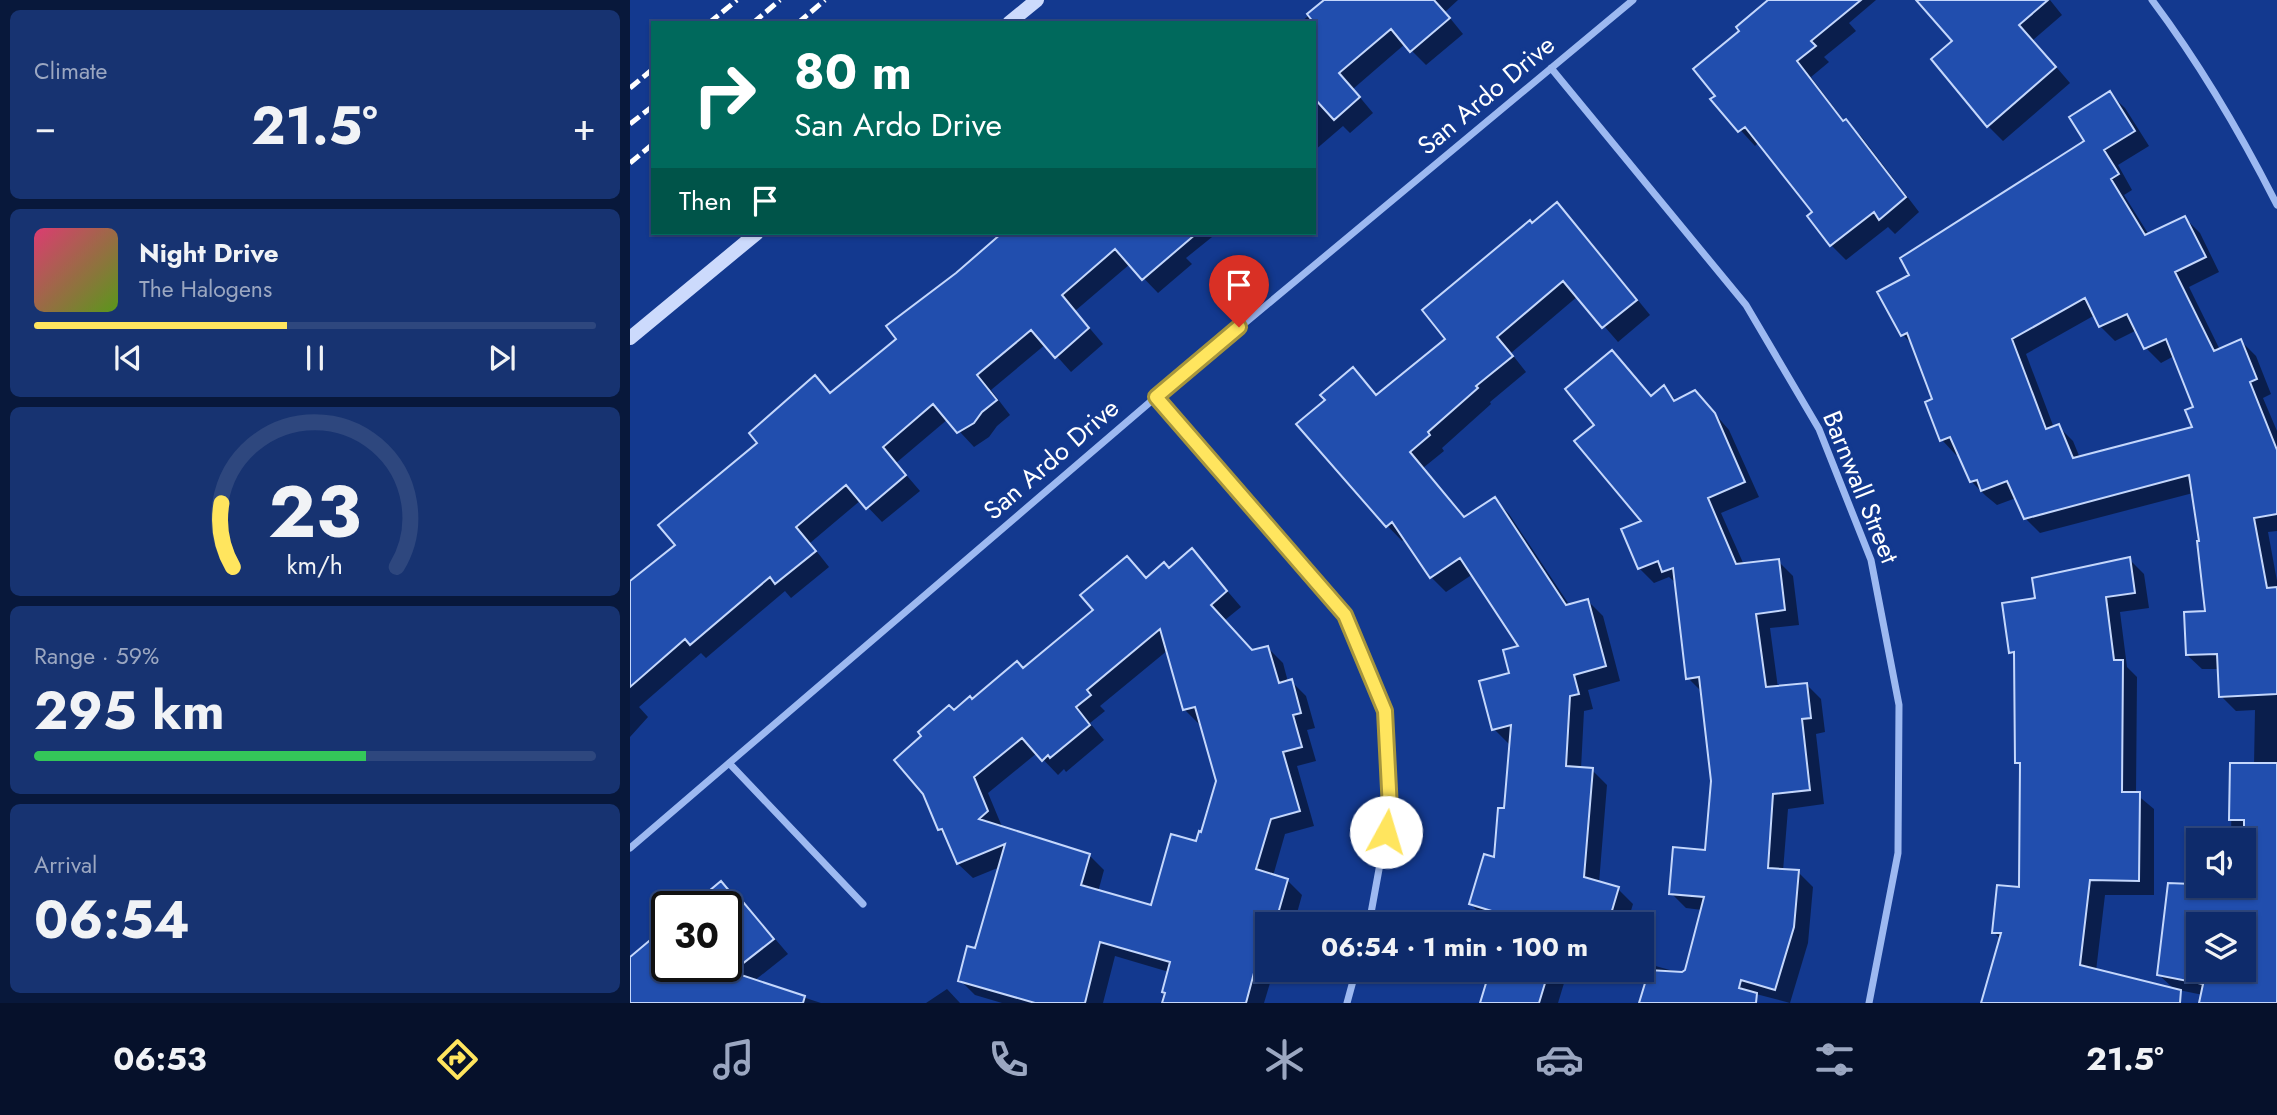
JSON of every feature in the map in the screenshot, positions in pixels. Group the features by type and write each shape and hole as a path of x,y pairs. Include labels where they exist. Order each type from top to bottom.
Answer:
{"main road":[{"path":"1011,21 1037,0"},
{"path":"630,338 755,235"}],"street":[{"name":"San Ardo Drive","path":"630,848 1156,397 1633,0"},
{"path":"2152,0 2174,30 2254,159 2277,205"},
{"name":"Barnwall Street","path":"1550,68 1746,305 1819,429 1871,560 1899,705 1898,853 1869,1003"},
{"path":"1156,397 1345,615 1385,711 1390,809 1371,912"},
{"path":"729,763 863,904"},
{"path":"1347,1003 1353,982"}],"building":[{"path":"1324,0 1434,0 1450,18 1410,52 1391,29 1339,73 1360,97 1334,120 1316,100 1316,21 1312,21 1307,14"},
{"path":"1768,0 1861,0 1811,41 1816,46 1797,61 1906,197 1879,220 1874,212 1830,246 1807,216 1812,212 1745,127 1738,132 1710,99 1715,96 1693,69 1739,31 1736,27"},
{"path":"1916,0 2048,0 2019,25 2056,67 1987,127 1931,59 1952,41"},
{"path":"2110,91 2135,131 2104,150 2119,174 2111,179 2145,235 2185,216 2206,257 2175,272 2214,351 2241,339 2257,379 2250,382 2277,450 2277,514 2254,518 2267,588 2277,587 2277,694 2219,697 2217,654 2186,655 2184,612 2205,611 2199,541 2189,475 2024,519 2007,481 1981,491 1977,480 1970,482 1950,437 1940,441 1925,402 1932,399 1907,333 1901,336 1877,292 1909,275 1900,258 2084,141 2069,117","holes":["2085,298 2099,327 2127,314 2144,349 2166,339 2193,407 2185,410 2192,427 2073,458 2059,424 2046,429 2012,339"]},
{"path":"1557,202 1637,300 1602,328 1563,281 1497,337 1513,356 1476,386 1478,388 1428,432 1430,435 1410,452 1464,517 1495,497 1566,605 1588,599 1606,666 1574,675 1579,694 1570,696 1566,766 1593,768 1584,877 1619,887 1612,912 1495,912 1469,904 1484,854 1494,857 1498,808 1504,808 1511,725 1492,730 1479,681 1509,673 1503,650 1518,646 1460,558 1430,578 1392,522 1386,527 1296,424 1325,400 1320,395 1353,367 1376,395 1445,339 1422,310 1530,220 1532,223"},
{"path":"1000,235 1195,235 1142,280 1115,249 1062,295 1089,328 1055,358 1031,330 977,375 997,400 982,412 974,423 957,433 933,404 883,447 906,475 866,509 846,485 796,527 816,551 775,584 770,577 690,645 685,639 630,687 630,581 675,545 658,525 757,443 749,433 815,375 830,393 896,339 886,326 956,273"},
{"path":"1612,350 1651,396 1664,385 1674,401 1695,390 1715,413 1745,482 1708,498 1736,564 1779,559 1785,610 1756,614 1766,687 1807,683 1811,718 1802,719 1810,790 1773,794 1768,868 1799,870 1794,927 1775,990 1741,980 1739,988 1757,993 1756,1003 1639,1003 1645,982 1654,982 1654,970 1685,970 1704,897 1669,894 1673,847 1705,850 1711,781 1699,677 1686,679 1673,568 1662,572 1658,561 1638,569 1621,529 1641,521 1574,441 1594,425 1565,389"},
{"path":"1192,548 1227,591 1211,605 1252,650 1268,646 1279,683 1292,679 1301,713 1293,715 1302,747 1283,752 1300,811 1271,819 1256,869 1288,879 1278,912 1255,912 1255,969 1246,1003 1162,1003 1165,993 1162,992 1170,962 1100,942 1085,1003 1035,1003 958,981 967,946 975,948 1005,844 957,864 942,829 938,830 923,794 894,760 921,736 918,732 949,705 954,710 970,696 972,699 1017,661 1023,668 1093,610 1080,595 1127,556 1146,578 1164,562 1169,568","holes":["1160,629 1183,710 1195,707 1216,781 1196,841 1171,834 1151,905 1081,885 1090,854 979,819 988,811 974,777 1022,738 1042,761 1048,755 1050,758 1090,725 1076,707 1091,695 1087,690"]},
{"path":"2130,557 2135,593 2106,597 2114,660 2123,660 2122,792 2140,792 2139,881 2090,880 2080,965 2181,990 2180,1003 1981,1003 2001,933 1992,933 1997,885 2019,887 2020,763 2015,763 2014,652 2009,653 2002,603 2035,598 2032,578"},
{"path":"2230,763 2277,763 2277,1003 2199,1003 2203,984 2193,982 2256,982 2256,912 2186,912 2186,981 2157,975 2168,883 2186,884 2186,898 2256,898 2256,828 2244,828 2244,820 2229,820"},
{"path":"721,881 729,891 709,891"},
{"path":"744,903 774,939 742,964 742,904"},
{"path":"651,939 651,982 742,982 742,975 805,996 803,1003 630,1003 630,957"},
{"path":"1486,982 1545,982 1539,1003 1480,1003"}],"railway":[{"path":"711,21 737,0"},
{"path":"755,21 780,0"},
{"path":"800,21 825,0"},
{"path":"630,88 651,71"},
{"path":"630,124 651,108"},
{"path":"630,163 651,146"}],"route":[{"path":"1239,327 1156,397 1345,615 1385,711 1390,809 1386,832"}]}
